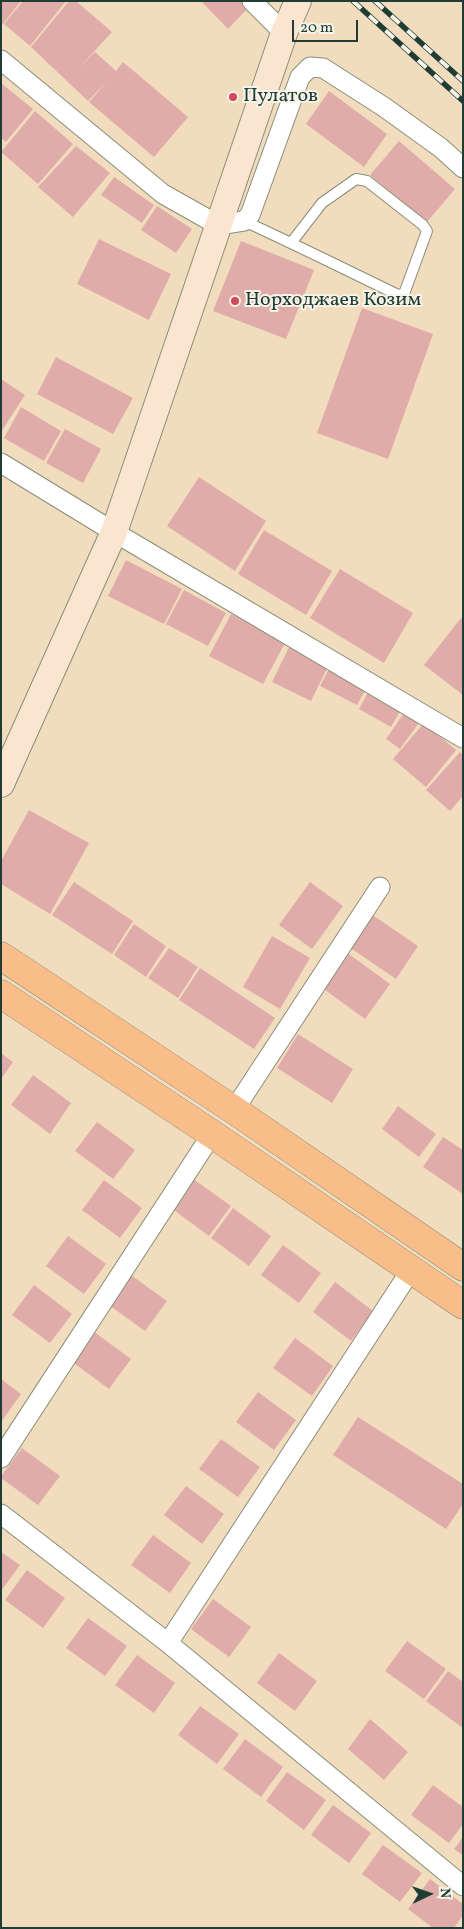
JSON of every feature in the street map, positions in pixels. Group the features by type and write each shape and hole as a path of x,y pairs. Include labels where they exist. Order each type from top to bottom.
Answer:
{"main road":[{"path":"1,784 114,532 284,33 298,1"},
{"path":"1,956 234,1110 463,1267"},
{"path":"1,994 212,1134 463,1305"}],"street":[{"path":"252,1 284,33"},
{"path":"1,60 164,194 218,225 244,221 250,215 300,77 310,67 323,68 384,107 441,148 463,168"},
{"path":"1,463 463,738"},
{"path":"234,1110 380,887"},
{"path":"1,1458 212,1134"},
{"path":"168,1644 411,1270"},
{"path":"1,1514 168,1644 463,1886"}],"lane":[{"path":"244,221 398,294 404,294 427,231 423,225 367,181 356,179 322,203 291,243"}],"building":[{"path":"1,1 21,1 3,24 1,22"},
{"path":"23,1 66,1 30,46 4,24"},
{"path":"69,1 76,1 112,32 79,68 95,52 116,71 123,62 188,117 154,157 89,102 108,80 88,101 31,47"},
{"path":"201,1 243,1 249,7 228,29"},
{"path":"1,83 33,109 6,142 1,138"},
{"path":"329,91 387,134 364,167 306,124"},
{"path":"35,111 73,144 38,184 1,152"},
{"path":"399,141 455,189 427,222 370,175"},
{"path":"76,146 110,173 73,217 38,187"},
{"path":"114,177 154,205 142,223 101,195"},
{"path":"157,206 192,229 176,253 141,230"},
{"path":"99,239 171,274 149,320 77,284"},
{"path":"241,241 314,270 286,339 213,311"},
{"path":"362,308 433,334 388,459 317,433"},
{"path":"56,357 133,398 113,434 37,394"},
{"path":"1,379 25,395 1,432"},
{"path":"21,407 61,431 44,461 4,438"},
{"path":"65,429 101,449 83,483 46,463"},
{"path":"199,477 266,521 235,571 167,526"},
{"path":"264,530 332,571 306,615 238,574"},
{"path":"126,560 182,589 164,624 108,596"},
{"path":"340,569 413,613 384,663 310,618"},
{"path":"184,590 226,613 208,646 166,624"},
{"path":"231,614 285,643 263,684 209,656"},
{"path":"461,618 463,619 463,695 424,665"},
{"path":"290,645 329,664 311,701 272,682"},
{"path":"331,665 368,685 357,705 320,686"},
{"path":"371,687 403,706 391,727 359,709"},
{"path":"406,710 421,720 400,749 386,739"},
{"path":"424,723 456,750 426,787 393,759"},
{"path":"460,752 463,755 463,796 450,811 426,790"},
{"path":"29,810 89,843 50,914 1,884 1,861"},
{"path":"74,882 133,921 112,954 52,915"},
{"path":"310,882 343,906 312,949 279,925"},
{"path":"371,914 418,946 396,979 349,947"},
{"path":"134,924 166,946 146,977 114,955"},
{"path":"272,936 310,958 280,1009 243,987"},
{"path":"169,948 198,967 178,998 148,978"},
{"path":"346,952 390,984 365,1019 321,987"},
{"path":"200,968 275,1018 254,1049 179,1000"},
{"path":"298,1034 353,1069 332,1103 277,1068"},
{"path":"1,1053 13,1062 1,1079"},
{"path":"33,1075 71,1103 50,1134 11,1105"},
{"path":"398,1106 436,1134 419,1157 382,1129"},
{"path":"97,1122 135,1150 113,1179 75,1151"},
{"path":"443,1137 463,1150 463,1194 423,1167"},
{"path":"192,1178 231,1206 209,1236 171,1208"},
{"path":"104,1180 142,1208 120,1238 82,1210"},
{"path":"233,1208 271,1236 249,1266 211,1238"},
{"path":"68,1236 106,1264 84,1294 46,1266"},
{"path":"283,1245 321,1273 299,1303 261,1275"},
{"path":"128,1273 167,1301 145,1331 106,1303"},
{"path":"335,1282 373,1311 351,1341 313,1312"},
{"path":"34,1285 72,1314 50,1343 12,1315"},
{"path":"93,1331 131,1359 109,1389 71,1361"},
{"path":"295,1338 333,1366 312,1396 273,1368"},
{"path":"1,1379 21,1394 1,1422"},
{"path":"258,1392 296,1420 274,1450 236,1422"},
{"path":"358,1417 463,1484 463,1504 446,1529 333,1455"},
{"path":"221,1439 260,1467 238,1497 199,1469"},
{"path":"22,1448 60,1476 38,1505 1,1478"},
{"path":"186,1486 224,1514 202,1544 164,1515"},
{"path":"153,1535 191,1563 170,1593 131,1565"},
{"path":"1,1552 20,1565 1,1591"},
{"path":"27,1570 65,1598 43,1628 5,1600"},
{"path":"213,1599 251,1627 229,1657 191,1629"},
{"path":"88,1618 127,1646 105,1676 66,1648"},
{"path":"407,1641 446,1669 424,1699 385,1671"},
{"path":"279,1653 317,1681 295,1711 257,1683"},
{"path":"137,1655 175,1683 154,1713 115,1685"},
{"path":"448,1671 463,1682 463,1728 426,1701"},
{"path":"200,1706 239,1734 217,1764 178,1735"},
{"path":"370,1719 408,1752 384,1780 348,1749"},
{"path":"245,1739 283,1767 261,1797 223,1769"},
{"path":"287,1772 326,1800 304,1830 266,1801"},
{"path":"433,1785 463,1807 463,1824 449,1843 411,1815"},
{"path":"333,1805 371,1833 349,1863 311,1835"},
{"path":"463,1837 463,1855 454,1849"},
{"path":"383,1845 422,1873 400,1902 362,1874"},
{"path":"430,1879 463,1904 463,1915 454,1928 433,1928 408,1909"}],"railway":[{"path":"353,1 463,101"},
{"path":"375,1 463,81"}],"place":[{"name":"Пулатов","path":"233,97"},
{"name":"Норходжаев Козим","path":"235,301"}]}
